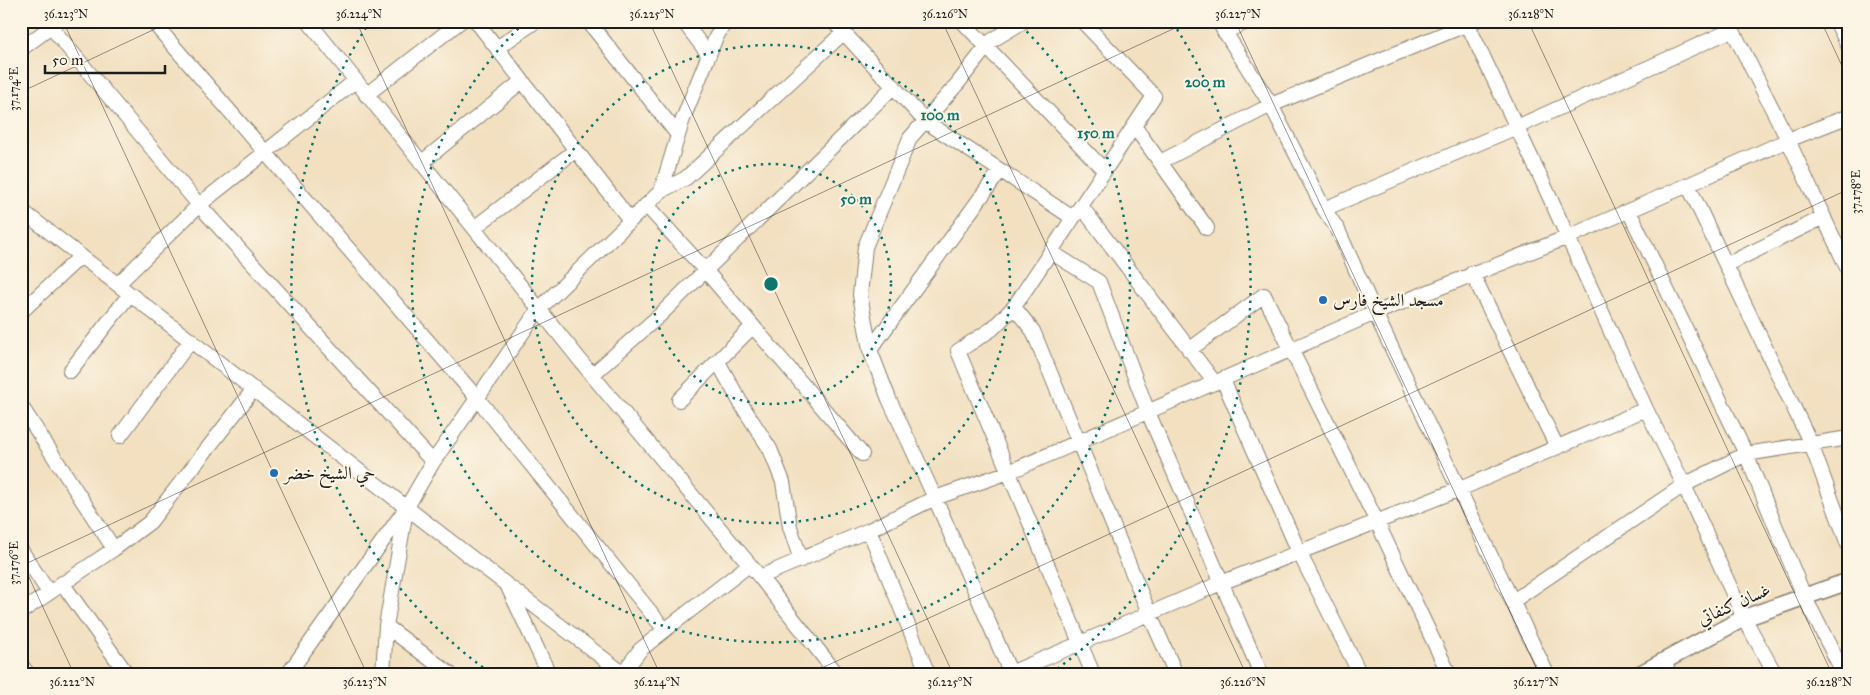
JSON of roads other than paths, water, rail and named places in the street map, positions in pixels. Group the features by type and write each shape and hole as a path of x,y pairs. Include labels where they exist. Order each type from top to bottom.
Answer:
{"street":[{"path":"152,21 477,398 665,630"},
{"path":"366,95 461,21"},
{"path":"476,21 630,220"},
{"path":"497,48 536,21"},
{"path":"588,21 678,135"},
{"path":"682,21 709,55"},
{"path":"661,190 678,135 716,37 726,21"},
{"path":"832,21 925,121 1073,218"},
{"path":"962,21 1104,170"},
{"path":"1024,21 991,41 910,138 865,247 860,295 870,350 889,399 935,498 1010,673 1221,583 1460,489 1646,409"},
{"path":"1082,21 1154,96 1052,252 1014,306 992,329 958,351 1092,674"},
{"path":"1249,21 1221,27 1271,104 1324,209 1338,230 1375,313 1547,674"},
{"path":"1836,21 1849,47"},
{"path":"1160,162 1271,104 1470,22 1646,409 1684,485 1744,618 1775,674"},
{"path":"21,49 55,24 199,205 433,462"},
{"path":"316,24 366,95 837,674"},
{"path":"1324,209 1517,127 1730,26 1788,140 1849,272"},
{"path":"288,674 407,507 433,462 539,309 661,190 686,178 844,33"},
{"path":"118,284 199,205 355,81"},
{"path":"421,163 522,81"},
{"path":"592,375 660,315 894,86"},
{"path":"760,577 869,530 935,498 1009,472 1375,313 1472,273 1568,237 1788,140 1849,116"},
{"path":"1134,126 1207,228"},
{"path":"474,228 576,150"},
{"path":"870,350 1000,170"},
{"path":"1688,185 1811,444 1849,547"},
{"path":"646,205 705,270 862,454"},
{"path":"1081,206 1189,350 1219,381 1299,552 1360,674"},
{"path":"21,210 624,673 640,650 749,565"},
{"path":"1628,211 1746,454 1804,596 1844,674"},
{"path":"1726,266 1824,217"},
{"path":"1052,252 1099,282 1148,412 1260,674"},
{"path":"21,312 81,256"},
{"path":"1472,273 1557,447"},
{"path":"70,371 130,294"},
{"path":"1189,350 1264,294 1377,522 1449,674"},
{"path":"1014,306 1033,331 1176,674"},
{"path":"679,400 753,326"},
{"path":"120,436 190,340"},
{"path":"718,362 743,407 770,449 783,482 790,527 801,560"},
{"path":"21,612 62,582 114,549 150,522 254,389"},
{"path":"21,406 114,549"},
{"path":"1513,600 1684,485 1746,454 1849,438"},
{"path":"383,674 386,626 407,507"},
{"path":"869,530 928,674"},
{"path":"21,550 49,593"},
{"name":"غسان كنفاتي","path":"1640,674 1667,667 1744,618 1849,581"},
{"path":"62,582 127,674"},
{"path":"507,585 549,674"},
{"path":"386,626 450,674"},
{"path":"21,665 28,674"}],"place":[{"name":"مسجد الشيخ فارس","path":"1323,300"},
{"name":"حي الشيخ خضر","path":"274,473"}]}
